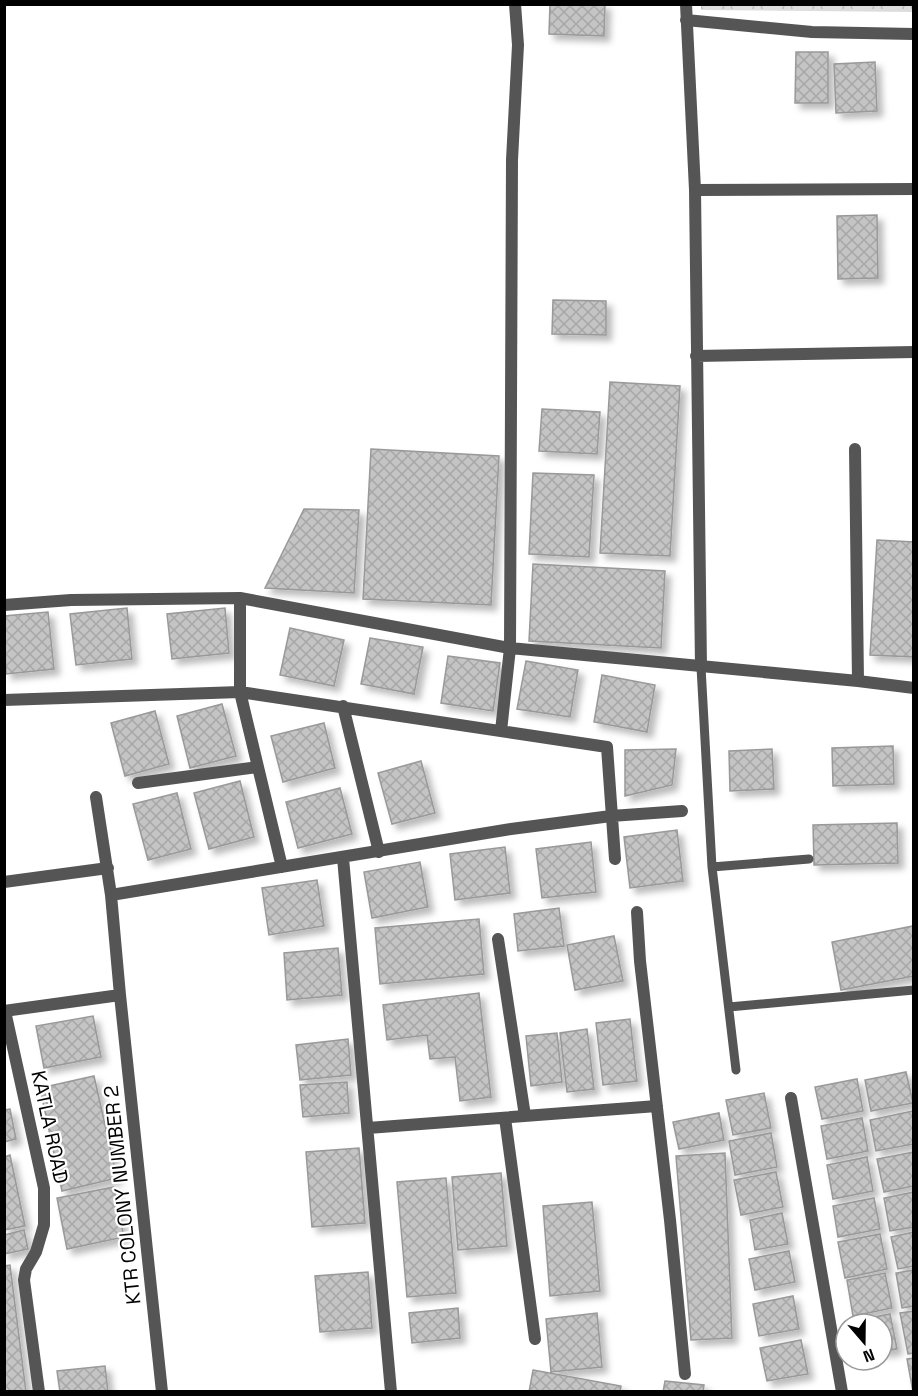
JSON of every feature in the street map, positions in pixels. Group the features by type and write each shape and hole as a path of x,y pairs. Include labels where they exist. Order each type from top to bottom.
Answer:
{"street":[{"path":"501,730 510,648 512,160 518,45 515,4"},
{"path":"686,4 694,190 701,667"},
{"path":"686,20 812,32 914,34"},
{"path":"694,190 914,189"},
{"path":"696,357 914,352"},
{"path":"855,449 858,681"},
{"path":"240,598 240,692 282,867"},
{"path":"4,605 71,600 240,598 510,648 914,688"},
{"path":"4,700 240,692 607,747 615,859"},
{"path":"343,706 379,852"},
{"path":"138,783 258,767"},
{"name":"KTR COLONY NUMBER 2","path":"96,797 111,895 162,1392"},
{"path":"111,895 511,829 611,816 682,811"},
{"path":"343,858 391,1392"},
{"path":"4,882 108,868"},
{"path":"637,912 640,961 685,1374"},
{"path":"498,939 525,1116"},
{"path":"5,1011 120,995"},
{"name":"KATLA ROAD","path":"5,1011 44,1188 44,1225 36,1252 26,1269 24,1280 39,1392"},
{"path":"791,1098 842,1392"},
{"path":"369,1128 657,1106"},
{"path":"505,1118 536,1339"}],"lane":[{"path":"701,667 712,867 736,1070"},
{"path":"712,867 809,859"},
{"path":"729,1006 914,990"}],"green space":[{"path":"913,4 914,12 701,10 701,5"}],"building":[{"path":"550,4 605,4 604,36 549,34"},
{"path":"796,52 828,52 828,103 795,103"},
{"path":"875,62 877,111 836,113 834,64"},
{"path":"877,215 878,278 838,279 837,216"},
{"path":"553,300 606,301 606,335 552,334"},
{"path":"610,382 680,386 670,556 600,553"},
{"path":"542,409 600,412 597,454 539,451"},
{"path":"371,449 499,456 491,605 363,599"},
{"path":"533,473 594,475 589,557 529,554"},
{"path":"304,509 359,510 354,593 265,588"},
{"path":"877,540 914,542 914,657 870,655"},
{"path":"533,564 665,571 661,648 529,641"},
{"path":"127,608 132,659 76,665 70,614"},
{"path":"225,608 229,653 172,659 167,614"},
{"path":"48,612 54,669 6,674 4,616"},
{"path":"290,628 344,640 334,686 280,675"},
{"path":"370,638 423,647 414,694 361,684"},
{"path":"448,656 500,663 493,711 441,703"},
{"path":"526,661 578,670 570,717 517,709"},
{"path":"602,675 655,685 647,732 594,722"},
{"path":"222,704 236,756 190,768 177,716"},
{"path":"155,711 169,764 125,776 111,723"},
{"path":"324,723 335,768 283,782 271,736"},
{"path":"893,746 894,784 833,786 832,748"},
{"path":"676,749 672,785 625,796 625,750"},
{"path":"772,749 774,789 730,791 729,751"},
{"path":"421,761 435,813 392,824 378,773"},
{"path":"240,781 254,837 209,849 194,793"},
{"path":"340,788 352,834 298,848 286,802"},
{"path":"177,793 191,849 148,860 133,804"},
{"path":"897,823 898,863 814,865 813,825"},
{"path":"677,830 683,881 630,888 624,837"},
{"path":"591,842 596,892 542,898 536,849"},
{"path":"505,847 510,893 455,900 450,854"},
{"path":"420,862 428,907 372,918 364,872"},
{"path":"317,880 324,926 269,935 262,888"},
{"path":"559,908 564,946 518,951 514,914"},
{"path":"479,919 484,974 380,984 375,928"},
{"path":"913,926 914,976 841,990 832,942"},
{"path":"614,936 623,981 575,990 567,945"},
{"path":"338,948 342,995 287,1000 284,953"},
{"path":"479,993 491,1097 460,1101 455,1057 430,1059 427,1035 387,1040 383,1005"},
{"path":"93,1016 101,1057 44,1068 36,1026"},
{"path":"630,1019 637,1081 603,1085 596,1023"},
{"path":"587,1029 594,1089 567,1092 560,1033"},
{"path":"557,1033 562,1082 531,1086 526,1036"},
{"path":"348,1039 351,1075 300,1080 296,1045"},
{"path":"906,1072 913,1103 871,1111 865,1080"},
{"path":"94,1076 117,1178 62,1191 40,1088"},
{"path":"857,1079 863,1111 822,1119 815,1087"},
{"path":"347,1082 349,1113 303,1117 300,1085"},
{"path":"764,1093 771,1128 733,1135 726,1100"},
{"path":"10,1109 16,1139 4,1142 4,1110"},
{"path":"913,1111 914,1144 876,1151 870,1120"},
{"path":"719,1113 724,1140 679,1149 673,1122"},
{"path":"862,1118 868,1151 827,1159 821,1126"},
{"path":"771,1133 777,1167 735,1175 729,1141"},
{"path":"359,1148 365,1223 312,1227 306,1152"},
{"path":"914,1152 914,1186 884,1192 877,1159"},
{"path":"725,1153 732,1338 691,1340 676,1156"},
{"path":"10,1155 25,1226 4,1230 4,1157"},
{"path":"867,1157 873,1191 833,1199 827,1165"},
{"path":"776,1172 783,1207 741,1215 734,1180"},
{"path":"501,1173 507,1246 458,1250 452,1177"},
{"path":"446,1178 456,1293 407,1297 397,1182"},
{"path":"114,1187 124,1237 67,1249 57,1198"},
{"path":"914,1192 914,1227 890,1231 884,1198"},
{"path":"874,1198 880,1229 838,1237 833,1206"},
{"path":"592,1202 600,1291 550,1296 543,1206"},
{"path":"782,1213 788,1244 755,1250 750,1220"},
{"path":"24,1230 28,1249 4,1254 4,1235"},
{"path":"914,1232 914,1266 898,1269 891,1237"},
{"path":"880,1234 887,1269 845,1278 838,1242"},
{"path":"789,1251 795,1282 755,1290 749,1259"},
{"path":"10,1265 26,1392 4,1392 4,1266"},
{"path":"914,1270 914,1306 902,1308 896,1273"},
{"path":"368,1272 372,1328 320,1332 315,1276"},
{"path":"885,1273 892,1308 872,1312 852,1312 847,1280"},
{"path":"793,1296 799,1329 759,1336 753,1304"},
{"path":"458,1308 460,1338 412,1343 409,1313"},
{"path":"914,1311 914,1353 908,1354 900,1313"},
{"path":"597,1313 602,1367 551,1372 546,1319"},
{"path":"894,1334 897,1349 894,1350"},
{"path":"801,1340 808,1374 767,1381 760,1348"},
{"path":"914,1358 914,1392 913,1392 907,1359"},
{"path":"105,1366 108,1392 60,1392 57,1371"},
{"path":"533,1370 621,1386 620,1392 529,1392"},
{"path":"665,1381 704,1385 703,1392 663,1392"}]}
